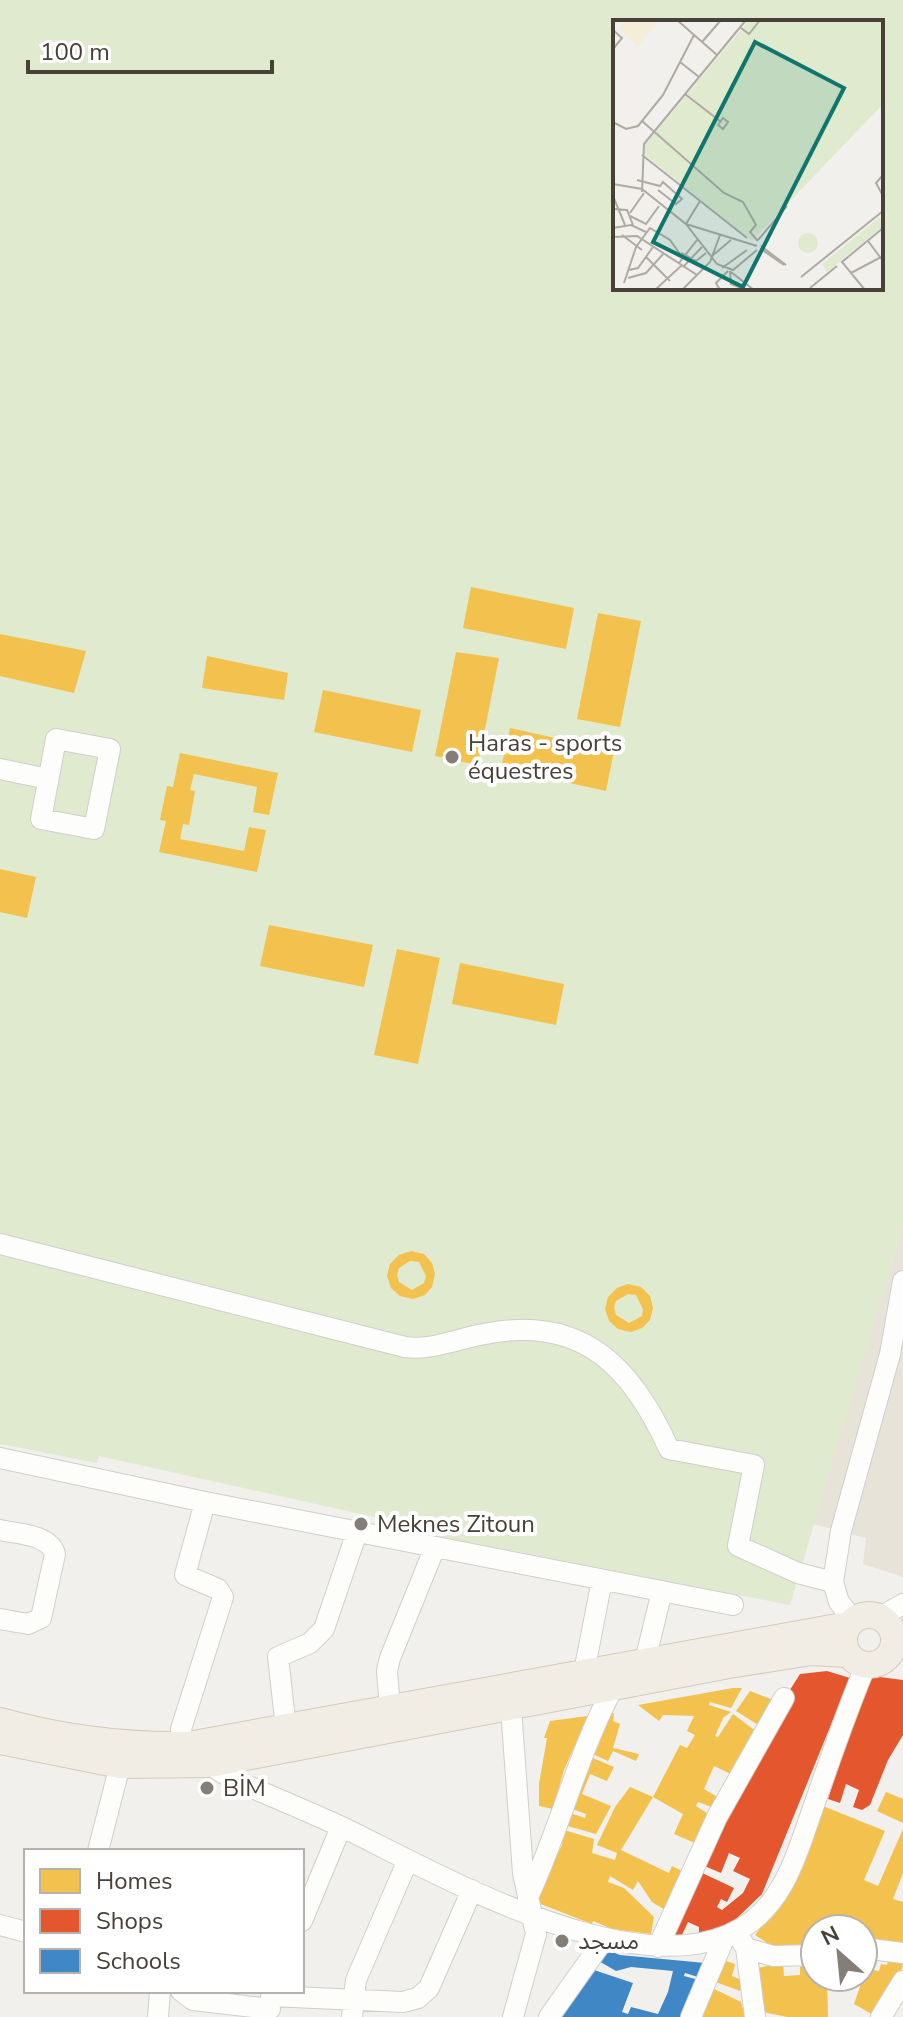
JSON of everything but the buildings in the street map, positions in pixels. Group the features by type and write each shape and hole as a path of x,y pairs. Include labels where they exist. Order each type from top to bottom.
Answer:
{"main road":[{"path":"850,1623 843,1639 886,1640"},
{"path":"0,1741 120,1765 209,1764 510,1697 584,1672 850,1623"},
{"path":"0,1721 71,1737 130,1744 188,1745 390,1708 613,1688 886,1640"}],"street":[{"path":"56,739 110,749 94,829 41,819 48,779 56,739"},
{"path":"0,769 48,779"},
{"path":"0,1244 405,1347 428,1348 486,1333 533,1329 560,1333 587,1343 631,1381 654,1416 669,1449 754,1465 738,1546 798,1573 833,1582"},
{"path":"850,1623 833,1582 841,1531 890,1354 903,1281"},
{"path":"0,1458 205,1502 733,1605"},
{"path":"205,1502 185,1575 218,1589 223,1597 181,1729 188,1745 209,1764 236,1781 533,1918 605,1938 658,1947 736,1941 773,1956 799,1955"},
{"path":"0,1530 43,1540 51,1544 55,1554 41,1618 28,1624 0,1619"},
{"path":"286,1728 278,1657 310,1643 324,1629 357,1532"},
{"path":"390,1708 387,1671 390,1658 435,1547"},
{"path":"584,1672 602,1580"},
{"path":"645,1661 662,1591"},
{"path":"691,2017 736,1941 781,1888 886,1640"},
{"path":"528,1897 549,1853 581,1752 613,1688"},
{"path":"510,1697 523,1873 533,1918 534,1949 513,2017"},
{"path":"658,1947 717,1817 784,1698"},
{"path":"99,1849 120,1765"},
{"path":"304,1916 341,1827"},
{"path":"352,2007 356,1980 408,1860"},
{"path":"184,1993 193,2000 352,2007 403,2002 424,1994 472,1890"},
{"path":"0,1925 24,1931"},
{"path":"549,2017 605,1938"},
{"path":"736,1941 755,2017"},
{"path":"879,1950 903,1953"},
{"path":"881,2017 903,1981"},
{"path":"158,2017 160,1993"}],"shaded area":[{"path":"903,1226 903,1577 863,1564 866,1538 813,1524"}],"green space":[{"name":"Haras - sports équestres","path":"0,0 903,0 903,1226 790,1605 441,1537 442,1532 99,1456 97,1463 0,1444"}],"place":[{"name":"Haras - sports équestres","path":"452,757"},
{"name":"Meknes Zitoun","path":"361,1524"},
{"name":"BİM","path":"207,1788"},
{"name":"مسجد","path":"562,1941"}]}
